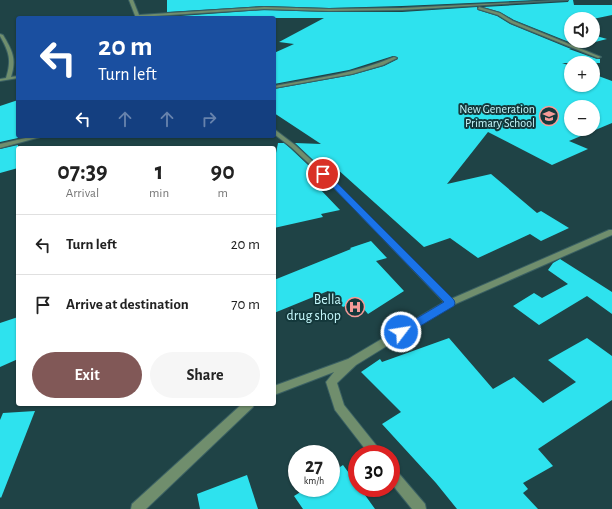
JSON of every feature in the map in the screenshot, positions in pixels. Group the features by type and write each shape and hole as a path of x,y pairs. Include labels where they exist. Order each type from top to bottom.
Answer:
{"street":[{"path":"131,0 138,16"},
{"path":"152,16 264,8 329,10 474,6 566,0"},
{"path":"474,6 500,14 512,22 597,56"},
{"path":"1,35 12,54 12,67 8,78"},
{"path":"276,87 365,69 380,65 395,58"},
{"path":"0,80 16,77"},
{"path":"276,133 293,146 333,183 450,303"},
{"path":"0,146 33,138"},
{"path":"276,390 352,362 450,303 612,232"},
{"path":"352,362 331,382 339,407 369,445"},
{"path":"138,509 247,406"},
{"path":"400,483 420,509"}],"building":[{"path":"167,0 537,0 329,8 264,6 167,12"},
{"path":"569,0 573,0 574,5 612,5 612,15 600,18 600,12 564,12 564,40 514,20 500,12 483,7 568,2"},
{"path":"477,7 478,10 497,16 510,24 564,46 564,48 569,48 589,56 564,56 564,63 562,63 564,64 564,92 600,92 600,77 612,81 612,123 600,128 600,100 564,100 564,136 581,136 569,141 588,149 552,165 488,132 447,184 491,174 537,213 541,211 569,228 541,241 530,234 478,258 450,238 424,247 336,168 329,175 295,143 321,144 276,114 276,89 352,75 384,66 398,59 397,57 393,56 349,70 276,84 276,52 294,44 279,42 324,18 276,18 276,16 181,16 264,10 402,12"},
{"path":"600,37 607,39 600,41"},
{"path":"16,101 16,138 18,138 0,142 0,106"},
{"path":"278,143 284,143 290,148 324,180 318,187 340,210 321,214 323,217 276,228 276,153"},
{"path":"18,145 16,146 16,169 0,173 0,149"},
{"path":"371,241 387,258 376,261 404,291 368,314 357,301 343,307 328,291 276,312 276,279 351,249 350,248"},
{"path":"560,259 612,292 612,314 587,296 539,325 513,306 534,293 542,298 568,284 548,270 553,263"},
{"path":"16,318 16,360 0,367 0,323"},
{"path":"449,338 493,389 514,377 543,403 576,382 548,360 587,338 612,356 612,400 538,449 553,466 523,483 528,489 523,493 538,509 457,509 436,483 382,424 401,412 361,372 380,359 382,362"},
{"path":"35,411 1,498 0,420 3,413"},
{"path":"343,465 348,472 348,497 366,497 375,509 303,509 295,497 340,497 340,467"},
{"path":"247,475 258,509 200,509 197,494"}],"place":[{"name":"New Generation Primary School","path":"549,116"},
{"name":"Bella drug shop","path":"355,307"}],"route":[{"path":"323,174 450,303 401,332"}]}
